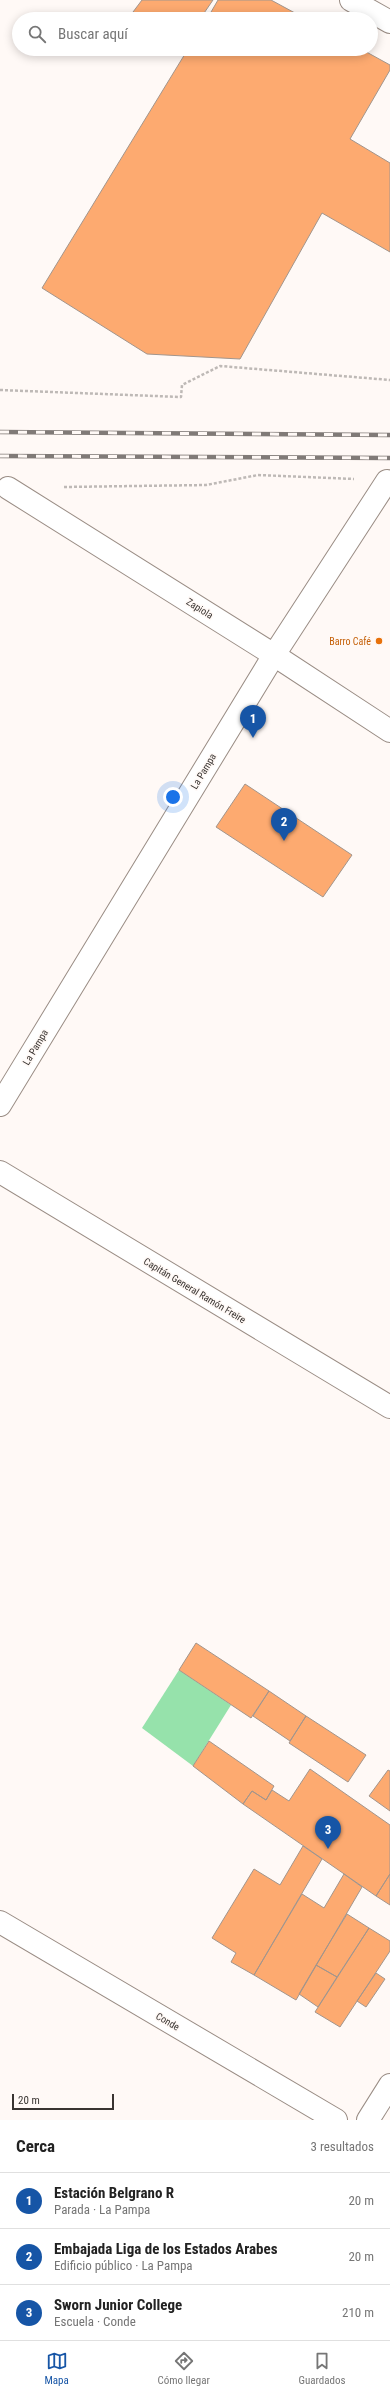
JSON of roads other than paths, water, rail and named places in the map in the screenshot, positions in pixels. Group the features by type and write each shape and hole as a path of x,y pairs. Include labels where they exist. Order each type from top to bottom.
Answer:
{"street":[{"path":"351,0 372,12"},
{"path":"378,15 390,22"},
{"name":"La Pampa","path":"0,1105 274,655 387,481"},
{"name":"Zapiola","path":"8,488 274,655 390,731"},
{"name":"Capitán General Ramón Freire","path":"0,1172 390,1407"},
{"name":"Conde","path":"0,1922 336,2120"},
{"path":"368,2120 390,2085"}],"railway":[{"path":"0,432 390,435"},
{"path":"0,456 390,458"}],"place":[{"name":"Barro Café","path":"379,641"},
{"name":"Estación Belgrano R","path":"253,738"},
{"name":"Embajada Liga de los Estados Arabes","path":"284,841"},
{"name":"Sworn Junior College","path":"328,1849"}]}
